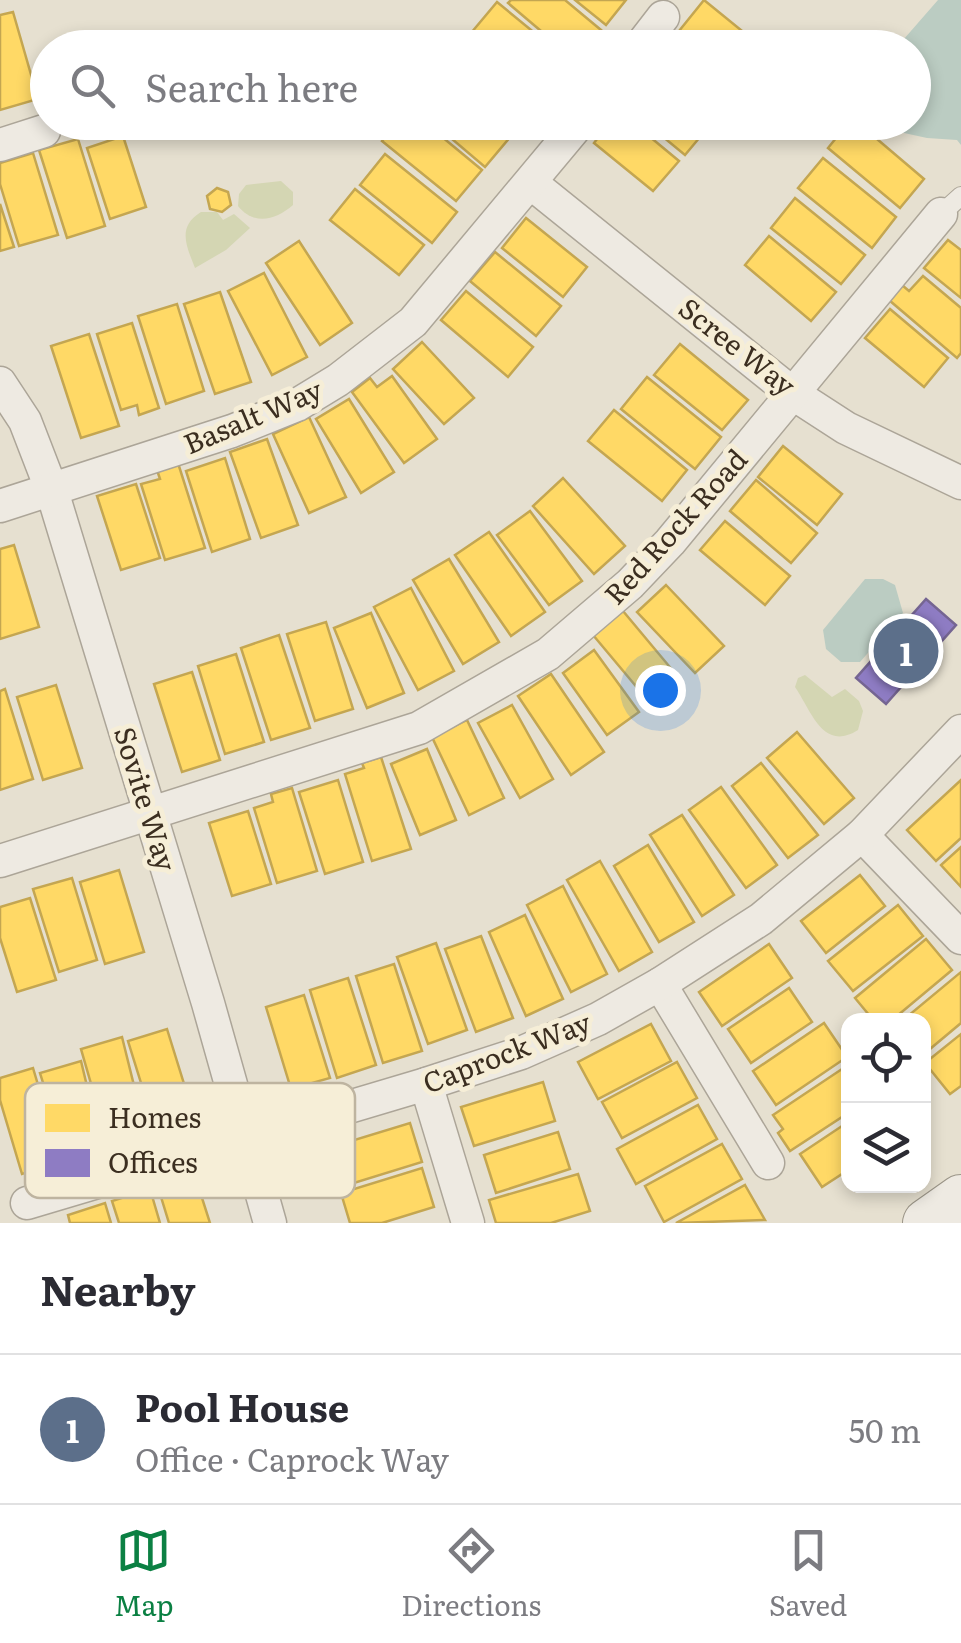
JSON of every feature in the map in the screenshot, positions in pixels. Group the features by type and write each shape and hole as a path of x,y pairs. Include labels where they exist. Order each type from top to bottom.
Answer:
{"main road":[{"path":"927,1223 961,1199"}],"street":[{"path":"654,30 664,17"},
{"path":"0,145 30,135"},
{"name":"Basalt Way","path":"0,506 232,432 297,405 338,380 413,322 566,140"},
{"name":"Scree Way","path":"531,184 792,393 846,428 961,482"},
{"name":"Red Rock Road","path":"0,861 419,728 548,654 630,584 670,542 951,205"},
{"name":"Sovite Way","path":"0,382 26,421 52,490 230,1083"},
{"name":"Caprock Way","path":"355,1105 557,1039 660,984 761,918 862,835 961,731"},
{"path":"862,835 961,938"},
{"path":"660,984 768,1163"},
{"path":"426,1084 468,1223"},
{"name":"Caprock Way","path":"27,1204 47,1198"},
{"name":"Sovite Way","path":"263,1198 270,1223"}],"green space":[{"path":"281,181 293,192 293,205 279,214 258,218 238,206 239,194 246,185"},
{"path":"201,212 217,212 223,220 234,214 250,228 226,250 195,268 186,230"},
{"path":"805,675 832,697 845,689 859,701 863,711 858,730 836,736 820,726 795,687 798,678"}],"shaded area":[{"path":"938,0 961,0 961,145 957,140 931,138 931,30 912,30"},
{"path":"865,579 883,579 895,585 903,613 860,662 841,662 826,649 823,630"}],"building: Homes":[{"path":"565,0 601,30 540,30 508,3"},
{"path":"575,0 626,0 606,25"},
{"path":"704,0 741,30 680,30"},
{"path":"497,2 531,30 474,30"},
{"path":"13,12 30,71 30,101 0,110 0,15"},
{"path":"78,140 105,226 67,238 39,150"},
{"path":"124,140 146,207 110,219 87,148"},
{"path":"446,140 482,170 456,201 382,141"},
{"path":"453,140 508,140 485,167"},
{"path":"654,140 679,161 653,191 594,143"},
{"path":"667,140 698,140 685,155"},
{"path":"834,140 878,140 924,179 900,208 828,148"},
{"path":"33,153 58,235 19,246 0,184 0,163"},
{"path":"385,154 457,212 432,243 360,185"},
{"path":"823,158 896,217 872,248 798,188"},
{"path":"217,188 228,192 231,205 222,212 210,209 207,196"},
{"path":"355,189 424,245 399,275 330,220"},
{"path":"795,198 865,255 841,284 771,228"},
{"path":"0,204 14,247 0,251"},
{"path":"526,218 587,267 563,297 502,248"},
{"path":"769,236 836,292 811,321 745,265"},
{"path":"948,240 961,250 961,298 924,268"},
{"path":"299,241 352,323 320,345 266,263"},
{"path":"495,252 561,306 536,336 470,281"},
{"path":"264,273 307,357 272,375 228,291"},
{"path":"923,276 961,308 961,353 957,358 889,300 902,285 909,291"},
{"path":"466,291 533,347 508,377 441,320"},
{"path":"220,292 251,382 215,394 184,304"},
{"path":"177,304 204,391 166,404 138,316"},
{"path":"890,309 948,358 924,387 865,338"},
{"path":"132,323 159,408 139,415 137,405 121,410 97,334"},
{"path":"89,334 119,426 81,438 51,346"},
{"path":"422,342 474,398 444,424 393,369"},
{"path":"680,344 748,400 722,430 654,375"},
{"path":"392,376 437,439 404,463 352,392 370,378 377,387"},
{"path":"647,377 721,437 695,469 621,409"},
{"path":"349,399 394,472 361,493 316,419"},
{"path":"614,410 687,470 662,501 588,441"},
{"path":"309,417 346,497 309,513 273,434"},
{"path":"267,439 298,525 261,538 230,452"},
{"path":"783,446 842,494 817,525 758,477"},
{"path":"225,458 250,539 212,552 186,471"},
{"path":"178,463 205,548 165,560 141,484 160,479 157,470"},
{"path":"563,478 625,546 594,574 533,506"},
{"path":"756,480 817,533 791,563 730,511"},
{"path":"136,484 160,558 121,570 97,496"},
{"path":"530,511 582,581 549,605 497,535"},
{"path":"725,521 790,576 765,605 700,550"},
{"path":"489,532 545,612 511,636 455,555"},
{"path":"14,545 39,627 0,639 0,549"},
{"path":"449,559 499,642 463,664 413,580"},
{"path":"666,585 724,646 695,673 637,612"},
{"path":"411,588 454,671 418,690 374,607"},
{"path":"623,611 679,678 650,703 593,635"},
{"path":"371,613 404,693 367,708 334,628"},
{"path":"326,622 353,709 315,721 287,634"},
{"path":"279,635 310,728 271,740 241,648"},
{"path":"594,650 639,712 607,735 563,673"},
{"path":"236,654 264,742 225,754 198,666"},
{"path":"192,672 220,760 182,772 154,684"},
{"path":"551,674 604,752 571,775 518,696"},
{"path":"56,685 82,768 43,780 17,697"},
{"path":"5,689 33,779 0,790 0,691"},
{"path":"512,705 553,779 520,798 478,723"},
{"path":"467,720 504,798 469,815 432,737"},
{"path":"797,732 854,798 824,824 767,758"},
{"path":"427,749 456,820 420,835 391,764"},
{"path":"381,757 411,849 372,861 345,774"},
{"path":"761,763 818,835 788,858 732,786"},
{"path":"338,780 363,862 325,874 299,792"},
{"path":"961,780 961,838 936,861 907,830"},
{"path":"721,787 777,865 746,888 689,810"},
{"path":"292,788 317,871 277,883 254,808 273,802 271,794"},
{"path":"248,811 271,884 232,896 209,823"},
{"path":"682,815 734,895 702,916 650,835"},
{"path":"648,845 694,922 659,942 614,866"},
{"path":"961,847 961,887 941,865"},
{"path":"600,861 652,952 619,971 567,880"},
{"path":"119,870 144,952 105,964 80,882"},
{"path":"860,875 885,906 826,953 801,921"},
{"path":"72,878 97,960 59,972 33,889"},
{"path":"563,886 607,974 571,992 527,905"},
{"path":"30,898 56,980 17,992 0,938 0,907"},
{"path":"898,905 923,936 853,991 828,961"},
{"path":"525,915 563,999 526,1016 489,932"},
{"path":"481,936 513,1018 476,1032 445,949"},
{"path":"926,939 952,970 901,1013 867,1013 855,998"},
{"path":"436,943 467,1030 428,1044 397,957"},
{"path":"769,944 792,978 722,1026 699,992"},
{"path":"394,964 422,1051 383,1063 356,976"},
{"path":"961,972 961,1023 931,1048 931,1013 912,1013"},
{"path":"348,978 376,1065 337,1078 310,990"},
{"path":"789,988 812,1022 751,1063 728,1029"},
{"path":"304,995 330,1078 289,1083 266,1007"},
{"path":"824,1023 841,1048 841,1061 776,1105 753,1071"},
{"path":"651,1024 671,1061 598,1099 578,1062"},
{"path":"167,1029 184,1083 141,1083 128,1041"},
{"path":"961,1034 961,1086 950,1094 931,1070 931,1058"},
{"path":"122,1037 133,1083 91,1083 81,1049"},
{"path":"81,1061 86,1083 43,1083 40,1073"},
{"path":"677,1062 697,1098 622,1138 602,1102"},
{"path":"33,1068 37,1083 25,1083 22,1174 0,1100 0,1078"},
{"path":"841,1070 841,1118 790,1151 778,1133 783,1129 773,1115"},
{"path":"543,1082 555,1121 474,1146 461,1107"},
{"path":"698,1105 717,1139 636,1184 617,1149"},
{"path":"410,1123 422,1162 355,1183 355,1140"},
{"path":"841,1127 841,1175 822,1187 800,1154"},
{"path":"558,1132 570,1169 496,1193 484,1155"},
{"path":"722,1144 742,1179 664,1222 645,1186"},
{"path":"422,1168 434,1207 382,1223 350,1223 342,1198 355,1198 355,1189"},
{"path":"578,1174 590,1211 551,1223 496,1223 489,1200"},
{"path":"745,1185 765,1220 676,1223"},
{"path":"153,1198 160,1223 119,1223 112,1201"},
{"path":"161,1198 202,1198 210,1223 169,1223"},
{"path":"105,1203 111,1223 70,1223 68,1215"}],"building: Offices":[{"path":"926,599 956,625 886,704 856,678"}],"place":[{"name":"Pool House","path":"906,651"}]}
